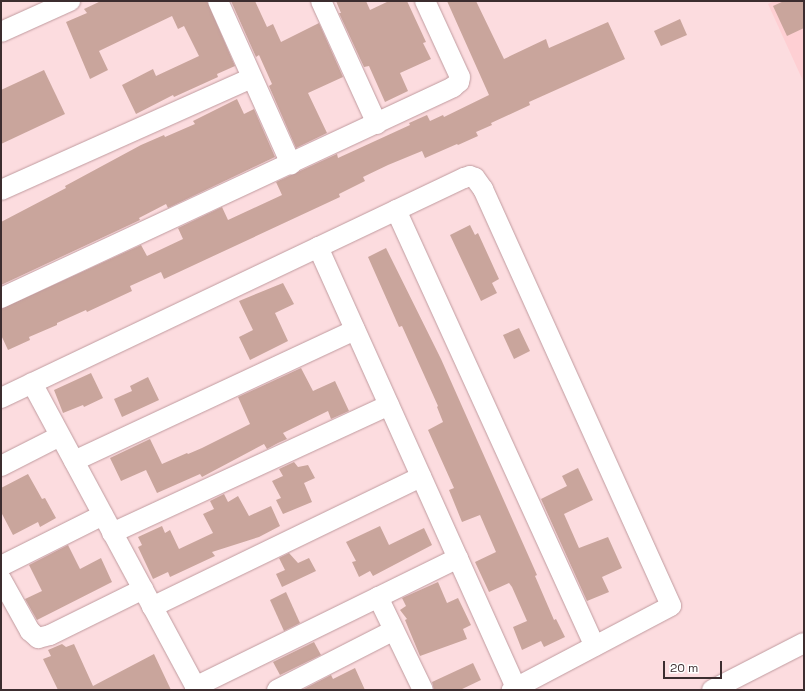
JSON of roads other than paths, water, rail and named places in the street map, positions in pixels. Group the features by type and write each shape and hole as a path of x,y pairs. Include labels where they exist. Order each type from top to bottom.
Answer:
{"street":[{"path":"1,32 70,1"},
{"path":"218,1 251,78 291,164"},
{"path":"321,1 377,124"},
{"path":"1,298 377,124 453,87 459,82 460,77 458,69 425,1"},
{"path":"1,190 251,78"},
{"path":"1,398 32,383 318,247 396,210 470,176 480,182 487,196 672,606 514,689 458,558 318,247"},
{"path":"396,210 595,646"},
{"path":"74,461 355,330"},
{"path":"32,383 196,688 458,558"},
{"path":"112,533 390,405"},
{"path":"1,466 60,436"},
{"path":"1,578 30,631 38,638 50,635 147,598 421,477"},
{"path":"1,566 103,515"},
{"path":"378,597 423,690"},
{"path":"277,690 394,630"},
{"path":"712,690 804,643"}]}
